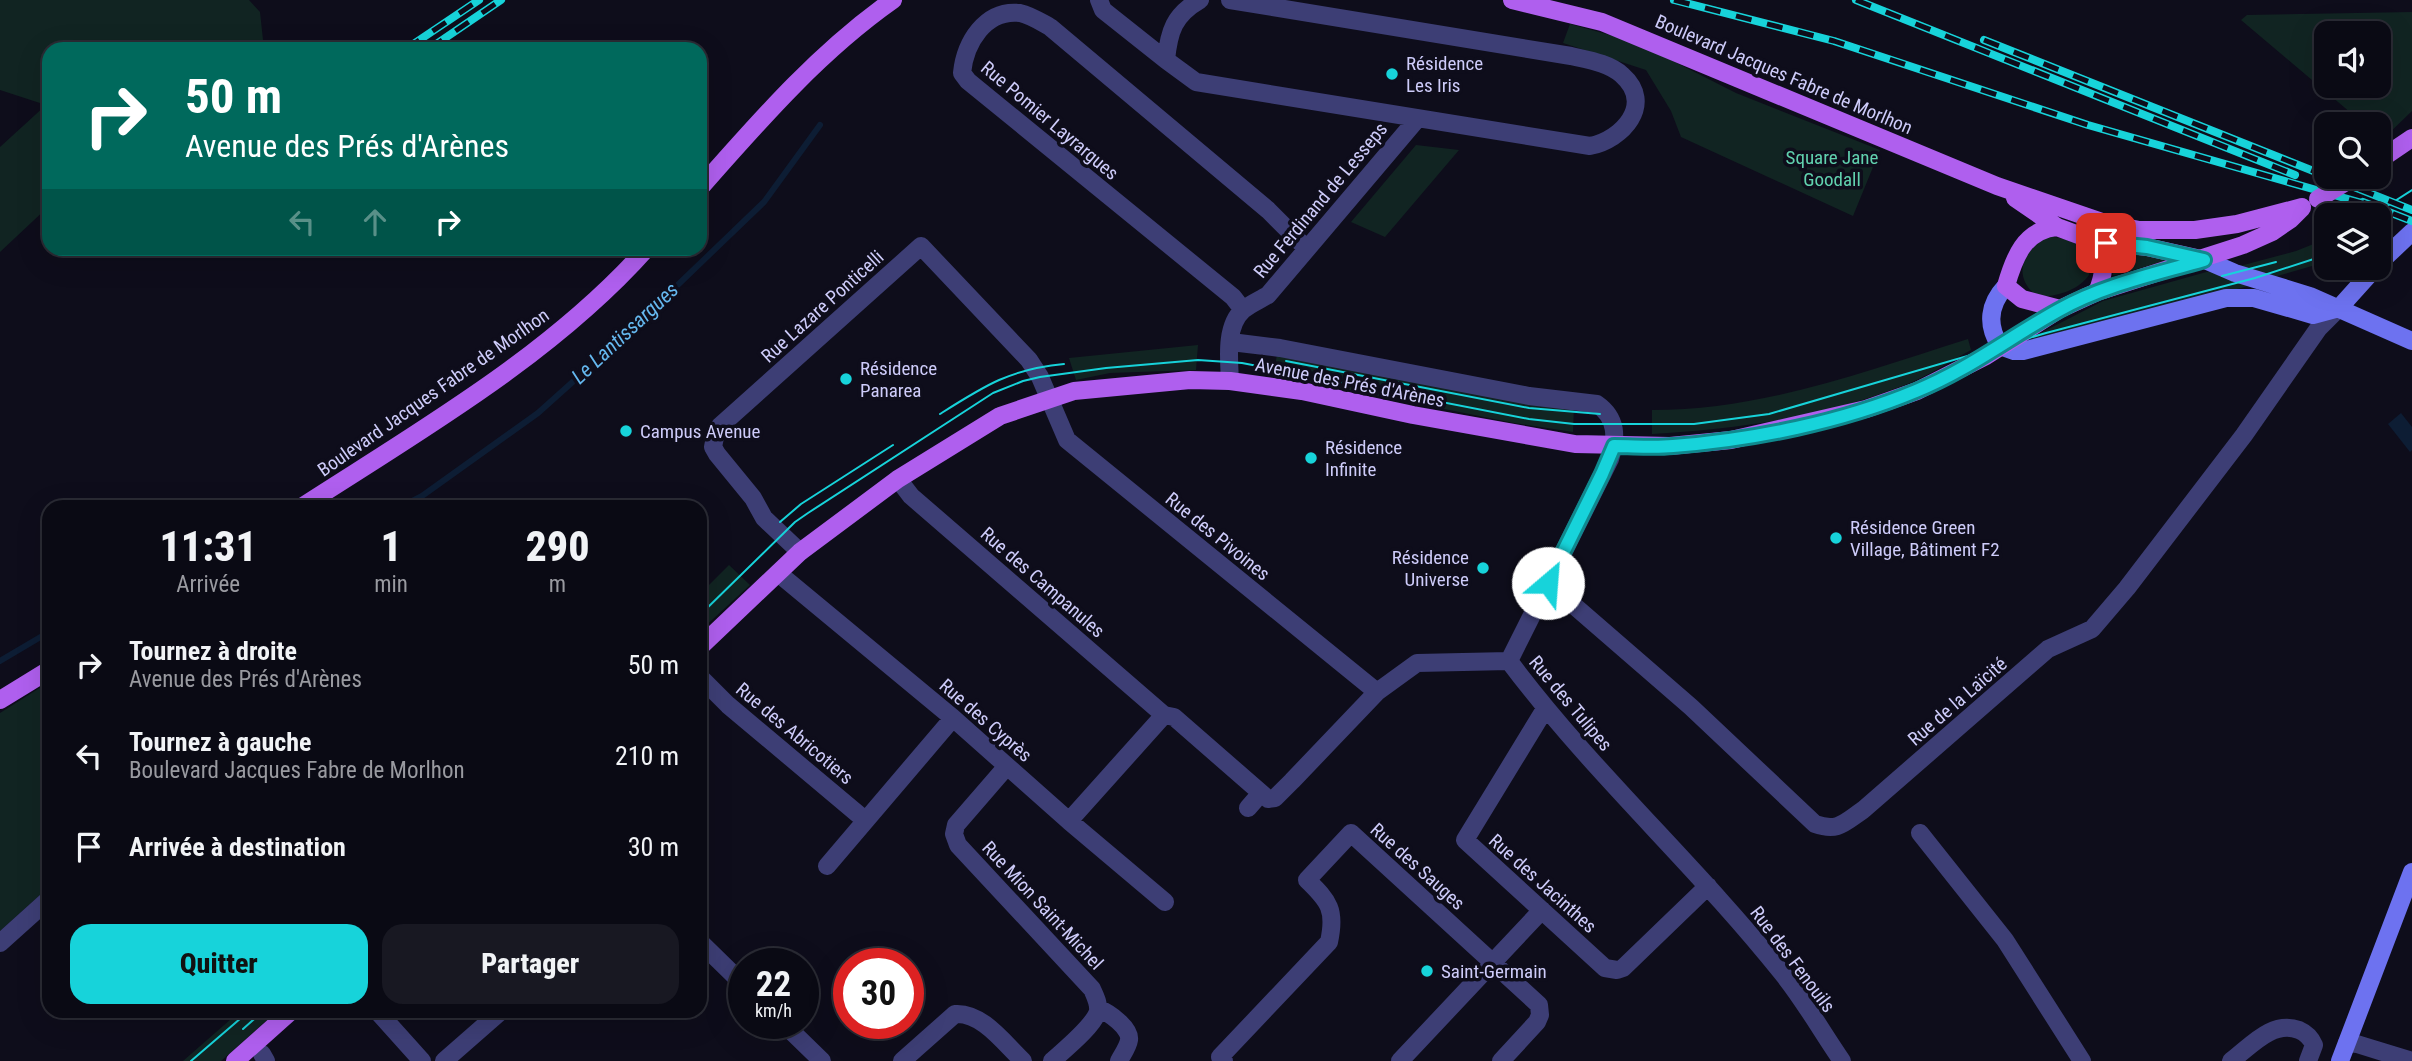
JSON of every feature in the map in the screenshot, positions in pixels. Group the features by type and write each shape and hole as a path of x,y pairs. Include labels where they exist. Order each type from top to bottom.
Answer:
{"main road":[{"path":"707,180 805,73 834,46 893,0"},
{"name":"Boulevard Jacques Fabre de Morlhon","path":"1513,0 1602,22 1997,186 2105,223 2139,230 2195,230 2237,224 2310,204"},
{"path":"2391,153 2412,138"},
{"name":"Boulevard Jacques Fabre de Morlhon","path":"1997,186 2057,227 2092,240 2147,247 2204,260"},
{"path":"2310,204 2334,189"},
{"name":"Avenue des Prés d'Arènes","path":"707,640 800,552 898,479 1000,416 1074,391 1190,380 1230,381 1302,391 1413,415 1575,444 1670,446 1731,440 1866,409 1917,391 1986,356 2060,309 2097,292 2204,260 2272,232 2310,204"},
{"path":"2057,227 2046,228 2025,241 2015,259 2006,286 2022,299 2060,309"},
{"path":"2092,240 2102,254 2105,265 2097,292"},
{"name":"Boulevard Jacques Fabre de Morlhon","path":"312,500 539,349 593,303 639,256"},
{"path":"0,700 42,674"},
{"path":"235,1061 283,1018"}],"street":[{"name":"Rue Ferdinand de Lesseps","path":"1099,0 1103,10 1196,82 1590,146 1613,137 1630,122 1636,108 1632,87 1620,72 1592,61 1230,0"},
{"path":"1166,60 1169,36 1176,21 1186,8 1200,0"},
{"name":"Rue Pomier Layrargues","path":"1243,310 1233,297 968,81 962,73 964,55 974,35 989,20 1003,13 1022,13 1050,27 1268,210 1307,249"},
{"name":"Rue Ferdinand de Lesseps","path":"1243,310 1268,296 1418,118"},
{"path":"2391,252 2409,234"},
{"name":"Rue Lazare Ponticelli","path":"800,552 765,518 753,498 713,447 716,432 921,246 1029,360 1049,399"},
{"name":"Boulevard Jacques Fabre de Morlhon","path":"2204,260 2235,273 2309,296 2412,341"},
{"path":"2006,286 1992,304 1990,326 2000,346 2023,351 2239,296 2313,315 2339,309 2365,280"},
{"name":"Rue de la Laïcité","path":"1548,583 1691,707 1815,824 1827,828 1839,827 1863,810 2048,649 2092,629 2245,435 2318,329 2339,309"},
{"path":"1230,381 1231,342 1235,321 1243,310"},
{"name":"Avenue des Prés d'Arènes","path":"1231,342 1280,348 1529,396 1597,404 1615,425 1614,446"},
{"name":"Rue des Pivoines","path":"1049,399 1068,440 1377,692"},
{"name":"Rue des Tulipes","path":"1614,446 1509,661 1545,709 1708,886"},
{"name":"Rue des Campanules","path":"898,479 911,496 1164,715 1174,717 1261,793"},
{"name":"Rue des Cyprès","path":"778,573 953,718 1165,902"},
{"path":"1248,808 1261,793 1268,799 1275,798 1377,692 1417,663 1509,661"},
{"name":"Rue des Abricotiers","path":"707,684 728,705 865,820"},
{"name":"Rue des Jacinthes","path":"1545,709 1465,840 1605,968 1623,968 1708,886"},
{"path":"1069,821 1164,715"},
{"path":"827,866 953,718"},
{"name":"Rue Mion Saint-Michel","path":"1007,766 956,825 954,834 958,845 1092,989 1098,1009 1108,1011 1128,1033 1129,1040 1119,1061"},
{"path":"1920,833 2005,940 2082,1061"},
{"name":"Rue des Sauges","path":"1224,1061 1220,1057 1329,942 1333,923 1328,900 1307,880 1351,834 1492,962"},
{"path":"2340,1061 2412,872"},
{"name":"Rue des Fenouils","path":"1708,886 1784,975 1842,1061"},
{"path":"0,943 42,905"},
{"path":"1400,1061 1542,910"},
{"path":"707,949 728,969"},
{"path":"1492,962 1541,1009 1537,1022 1501,1061"},
{"path":"1052,1061 1071,1055 1098,1009"},
{"path":"902,1061 955,1014 966,1013 979,1020 1023,1061"},
{"path":"383,1018 422,1061"},
{"path":"444,1061 493,1018"},
{"path":"2231,1061 2274,1028 2300,1030 2311,1037 2311,1053"},
{"path":"799,1039 822,1061"},
{"path":"2347,1043 2412,1061"}],"green space":[{"path":"0,0 249,0 260,12 263,42 42,42 42,104 0,90"},
{"path":"2412,12 2412,111 2391,131 2391,112 2350,112 2333,98 2391,98 2391,21 2314,21 2314,82 2241,20 2247,15"},
{"name":"Square Jane Goodall","path":"1570,24 1617,37 1669,59 1736,93 1880,150 1853,216 1681,137 1671,111 1646,70 1563,43"},
{"path":"42,109 42,213 0,252 0,147"},
{"path":"1416,145 1459,150 1385,237 1351,222"},
{"path":"2049,237 2066,239 2080,246 2088,258 2089,275 2066,292 2037,296 2024,280 2024,264 2032,248"},
{"path":"2314,244 2314,265 2274,277 2240,266"},
{"path":"2112,250 2174,259 2113,275"},
{"path":"2210,271 2252,285 2027,345 2027,340 2103,301"},
{"path":"1968,339 1971,350 1905,385 1875,396 1780,420 1652,434 1652,410 1733,404 1773,396 1851,376"},
{"path":"1198,345 1196,370 1110,373 1076,380 1069,358"},
{"path":"1277,354 1574,406 1573,432 1514,423 1300,380 1274,373"},
{"path":"729,565 750,585 707,625 707,587"},
{"path":"42,686 42,893 0,931 0,713"},
{"path":"232,1018 269,1018 221,1061 183,1061"}],"water":[{"path":"2401,413 2412,427 2410,452 2388,424"}],"waterway":[{"name":"Le Lantissargues","path":"414,500 538,413 635,326 764,202 820,125"},
{"name":"Le Lantissargues","path":"0,661 42,636"}],"tram line":[{"path":"2391,203 2412,190"},
{"path":"707,608 795,522 993,393 1040,377 1198,360 1242,363 1529,419 1574,424 1694,424 1769,414 2046,333 2255,278 2314,259"},
{"path":"2222,276 2276,262"},
{"path":"1286,361 1529,408 1600,414"},
{"path":"940,414 998,380 1028,370 1064,364"},
{"path":"780,522 801,504 893,445"},
{"path":"191,1061 241,1018"},
{"path":"243,1029 255,1018"}],"railway":[{"path":"416,42 479,0"},
{"path":"439,42 501,0"},
{"path":"1674,0 1834,41 2088,125 2362,203"},
{"path":"1856,0 2295,175"},
{"path":"1984,40 2314,171"},
{"path":"2359,189 2412,210"},
{"path":"2363,202 2412,221"}],"place":[{"name":"Résidence Les Iris","path":"1392,74"},
{"name":"Résidence Panarea","path":"846,379"},
{"name":"Campus Avenue","path":"626,431"},
{"name":"Résidence Infinite","path":"1311,458"},
{"name":"Résidence Green Village, Bâtiment F2","path":"1836,538"},
{"name":"Résidence Universe","path":"1483,568"},
{"name":"Saint-Germain","path":"1427,971"}],"route":[{"path":"1548,583 1614,446 1670,446 1731,440 1866,409 1917,391 1949,375 1986,356 2060,309 2097,292 2204,260 2147,247 2106,243"}]}
